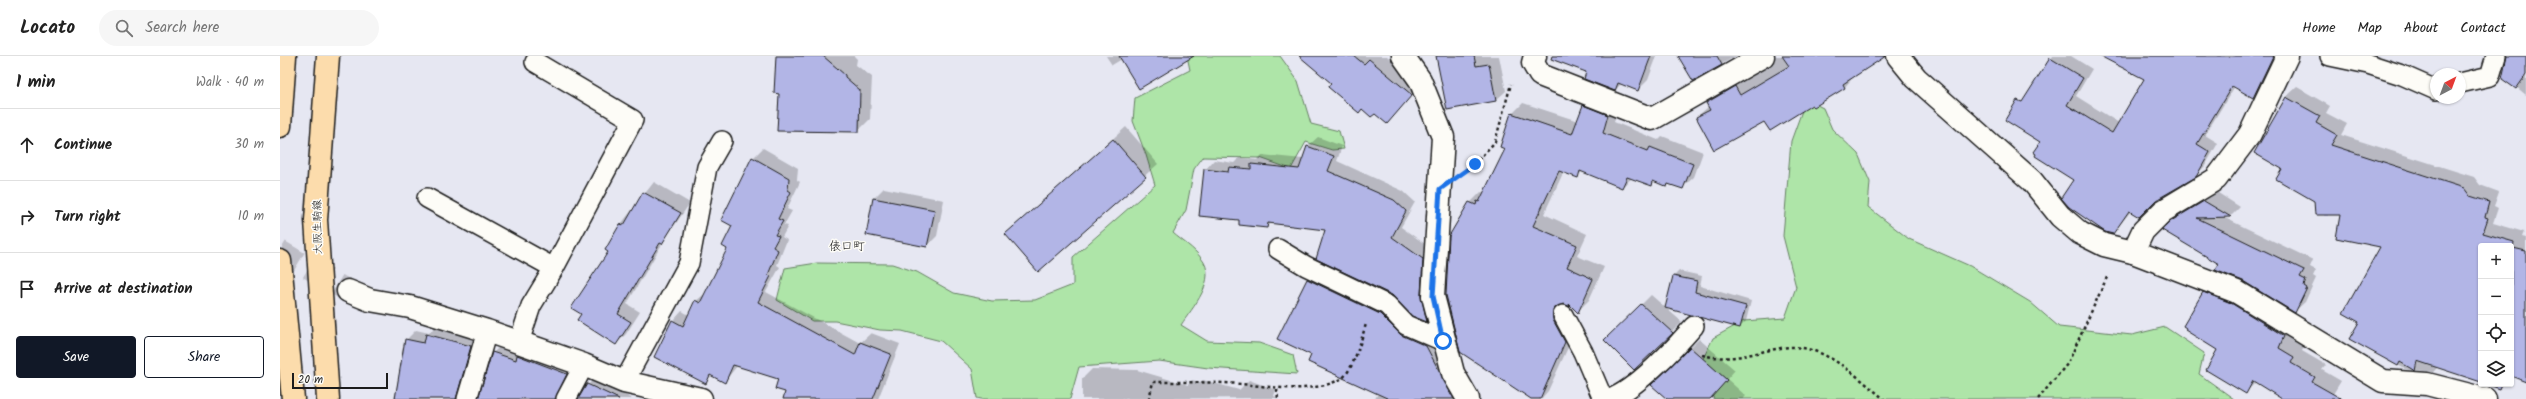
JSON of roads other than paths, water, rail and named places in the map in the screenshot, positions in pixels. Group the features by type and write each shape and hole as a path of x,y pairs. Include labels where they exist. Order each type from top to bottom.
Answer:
{"main road":[{"path":"280,126 285,56"},
{"name":"大阪生駒線","path":"328,56 316,220 328,399"},
{"path":"280,261 293,399"}],"street":[{"path":"1403,56 1420,80 1444,137 1433,296 1443,341 1453,373 1468,399"},
{"path":"1534,60 1540,75 1652,119 1763,56"},
{"path":"1898,56 1916,78 2032,181 2060,216 2080,233 2104,245 2125,250 2237,292 2383,381 2402,399"},
{"path":"2125,250 2163,211 2216,180 2250,134 2287,56"},
{"path":"348,291 370,300 410,307 487,330 584,365 624,382 701,399"},
{"path":"2383,381 2427,384 2485,399"}],"lane":[{"path":"2330,56 2368,64 2402,75 2430,87"},
{"path":"2466,82 2490,76 2496,56"},
{"path":"519,342 531,306 554,268 633,120 535,62"},
{"path":"624,382 689,263 707,167 722,141"},
{"path":"427,198 554,268"},
{"path":"1278,249 1306,266 1387,306 1406,325 1443,341"},
{"path":"1563,314 1583,352 1603,399"},
{"path":"1610,399 1622,395 1679,343 1694,326"},
{"path":"467,399 487,330"},
{"path":"566,399 584,365"}],"tunnel":[{"path":"280,251 348,291"}],"district":[{"name":"俵口町","path":"847,246"}]}
